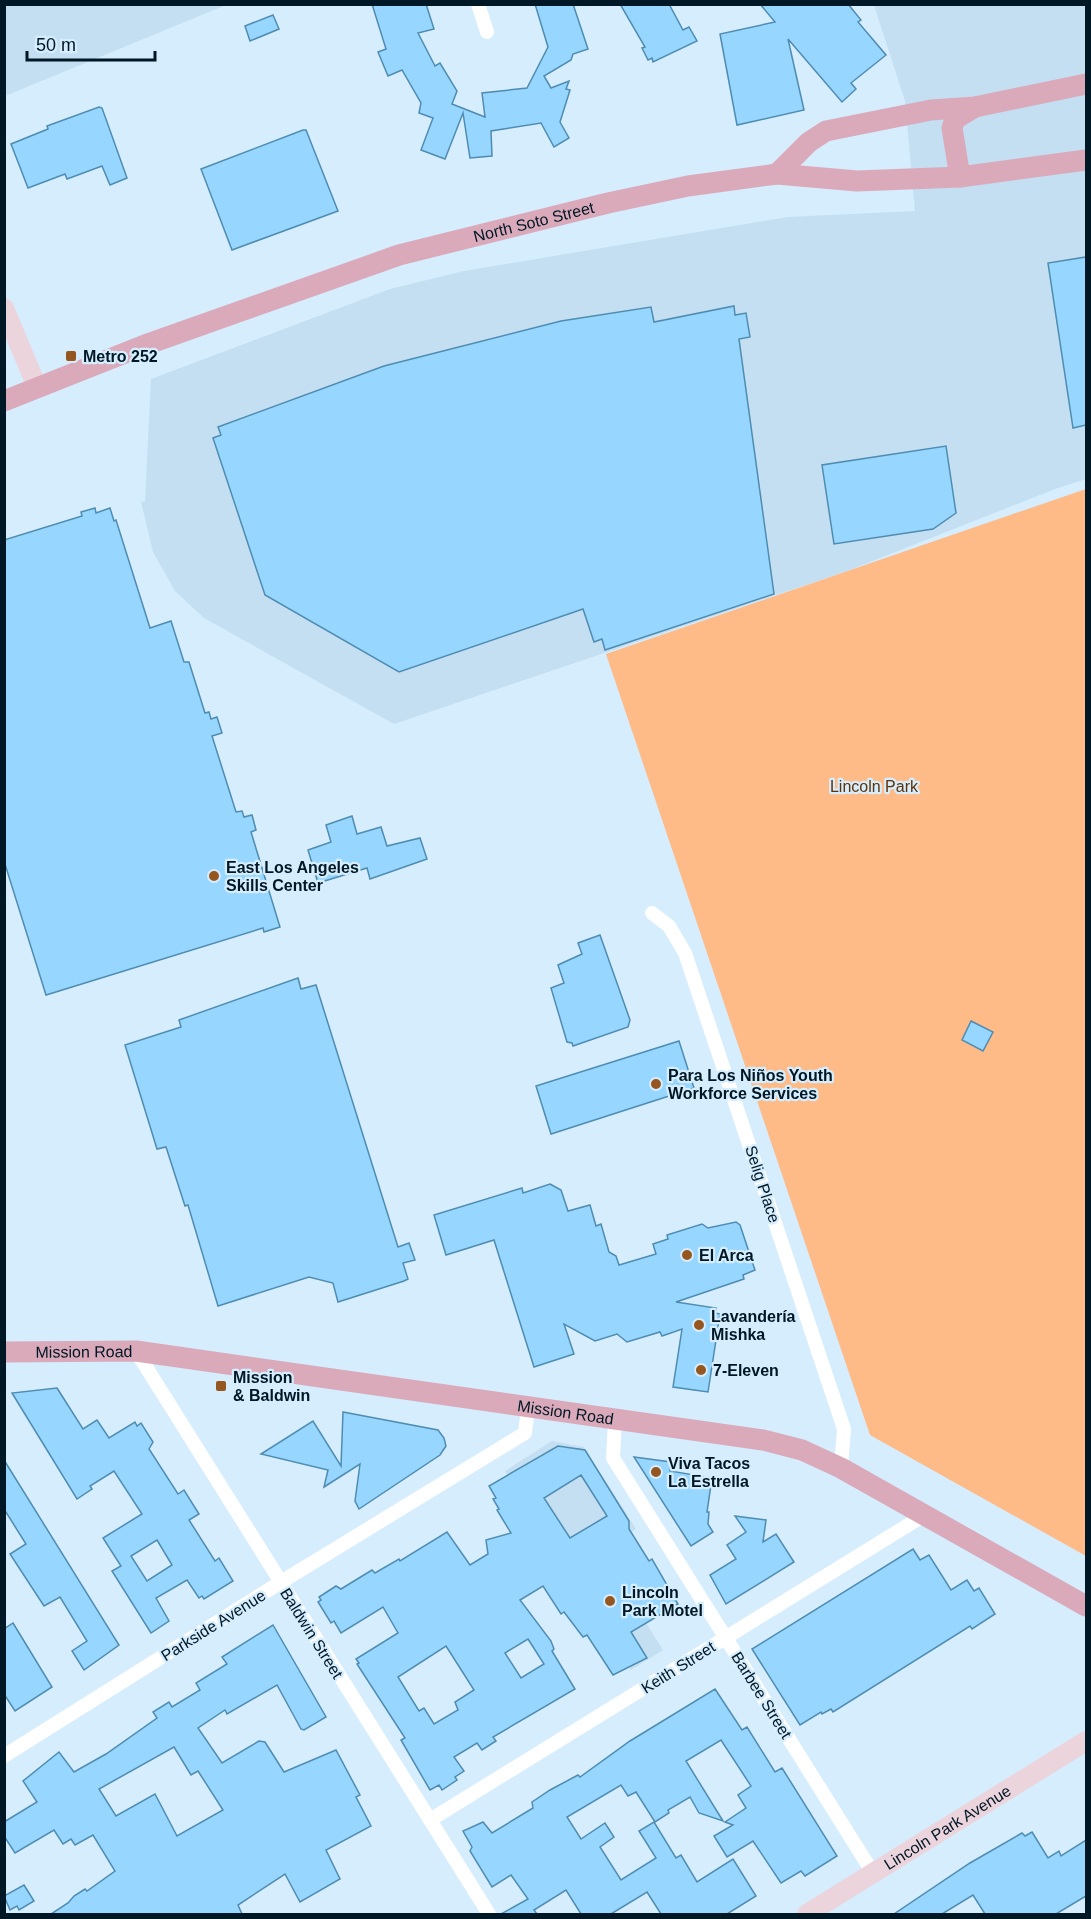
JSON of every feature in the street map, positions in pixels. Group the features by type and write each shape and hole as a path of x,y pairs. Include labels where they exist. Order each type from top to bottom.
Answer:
{"main road":[{"path":"777,174 809,142 826,131 931,110 975,107 1086,84"},
{"path":"960,177 952,128 955,119 975,107"},
{"name":"North Soto Street","path":"4,401 145,345 399,255 608,203 688,186 777,174 857,181 960,177 1086,160"},
{"name":"Mission Road","path":"4,1352 136,1351 763,1440 802,1450 841,1468 1086,1606"}],"street":[{"path":"478,4 487,32"},
{"path":"4,308 37,387"},
{"name":"Selig Place","path":"652,913 669,926 685,953 844,1429 841,1468"},
{"name":"Baldwin Street","path":"136,1351 489,1914"},
{"name":"Parkside Avenue","path":"4,1756 281,1582 525,1433 528,1408"},
{"name":"Barbee Street","path":"615,1420 613,1458 873,1873"},
{"name":"Keith Street","path":"430,1820 926,1514"},
{"name":"Lincoln Park Avenue","path":"807,1914 1086,1741"}],"shaded area":[{"path":"5,4 226,4 226,5 5,96"},
{"path":"874,5 1086,5 1086,479 1055,489 847,571 394,724 204,618 175,591 153,552 141,502 145,501 151,379 390,289 464,271 788,217 915,211 905,101"},
{"name":"Lincoln Park Motel","path":"552,1441 584,1447 636,1529 601,1552 663,1650 631,1670 505,1471"}],"green space":[{"name":"Lincoln Park","path":"1086,489 1086,1556 870,1435 606,654"}],"building":[{"path":"372,4 426,4 434,29 418,33 435,66 440,63 457,91 452,104 485,117 482,93 527,88 548,47 535,4 573,4 588,49 573,54 571,60 544,76 551,88 569,81 566,89 570,90 560,122 569,138 554,147 541,123 491,131 492,156 470,158 463,113 445,159 421,150 433,118 419,113 421,103 402,70 388,76 378,52 386,49"},
{"path":"620,4 669,4 683,30 689,27 697,41 653,62 652,58 648,60 642,48 645,47"},
{"path":"760,4 848,4 861,20 858,22 886,55 851,83 856,89 842,102 788,39 804,110 737,125 720,34 775,22"},
{"path":"273,15 279,29 250,41 245,26"},
{"path":"99,107 102,108 127,178 110,185 102,166 67,179 65,174 28,188 11,144 48,129 47,126"},
{"path":"306,130 338,211 232,250 201,169"},
{"path":"1086,257 1086,425 1073,428 1048,263"},
{"path":"734,306 735,315 746,313 750,337 739,339 774,594 605,650 602,639 594,642 583,609 399,672 265,595 213,438 221,435 218,427 384,366 561,321 651,307 654,322"},
{"path":"946,446 956,513 933,529 834,544 822,465"},
{"path":"95,508 96,513 110,508 114,521 116,520 150,628 171,621 184,662 189,662 205,713 209,712 211,719 217,717 222,733 212,736 236,812 242,811 244,817 252,815 256,830 251,832 280,927 264,932 263,928 46,995 4,861 4,540 82,516 81,512"},
{"path":"352,816 357,834 381,827 387,846 420,838 427,859 370,879 367,868 318,883 308,850 331,842 326,825"},
{"path":"600,935 630,1020 628,1027 573,1046 572,1043 567,1042 551,988 564,983 558,965 582,954 578,943"},
{"path":"298,978 301,989 316,985 398,1247 409,1243 415,1260 403,1263 408,1279 338,1302 333,1283 309,1277 218,1306 188,1205 185,1206 166,1147 157,1149 125,1045 181,1027 179,1020"},
{"path":"971,1021 993,1032 983,1051 962,1040"},
{"path":"679,1041 694,1088 551,1134 536,1086"},
{"path":"550,1184 561,1190 568,1211 590,1205 596,1226 601,1224 609,1252 616,1256 619,1265 656,1254 653,1244 668,1239 667,1235 702,1224 708,1228 736,1222 740,1225 755,1270 743,1275 744,1279 676,1302 716,1308 715,1313 720,1314 708,1392 673,1387 682,1329 662,1336 660,1332 627,1342 617,1334 595,1341 564,1324 574,1354 534,1367 494,1240 446,1255 434,1215 522,1188 523,1193"},
{"path":"57,1388 83,1429 97,1420 109,1438 135,1422 137,1426 141,1423 153,1442 149,1449 178,1494 184,1490 199,1514 189,1520 215,1561 219,1558 233,1581 204,1599 202,1596 199,1598 187,1580 156,1598 169,1621 151,1633 112,1571 121,1566 103,1538 142,1514 114,1471 90,1486 92,1489 77,1499 12,1393","holes":["157,1540 172,1565 147,1581 131,1556"]},
{"path":"343,1412 438,1430 446,1446 440,1455 359,1509 355,1501 360,1464 324,1487 328,1470 261,1454 313,1421 341,1466"},
{"path":"558,1446 585,1450 629,1521 629,1529 649,1561 652,1559 678,1604 631,1632 647,1658 613,1675 587,1635 583,1637 564,1612 561,1614 543,1586 520,1600 551,1641 554,1649 552,1651 575,1689 493,1737 496,1741 482,1750 477,1743 454,1757 464,1771 455,1777 457,1780 442,1790 439,1785 430,1790 401,1740 405,1738 357,1664 359,1663 356,1659 398,1633 383,1607 341,1633 334,1621 331,1623 318,1602 321,1600 319,1597 336,1586 341,1589 372,1570 375,1573 399,1559 400,1561 447,1532 470,1565 488,1554 486,1540 511,1533 497,1510 499,1509 493,1499 496,1498 489,1486","holes":["581,1475 607,1516 570,1538 544,1498","528,1639 544,1664 521,1678 505,1653","446,1646 474,1690 455,1702 458,1710 434,1724 424,1708 419,1711 398,1677"]},
{"path":"634,1457 671,1462 670,1471 712,1478 707,1512 709,1512 708,1524 713,1532 691,1546"},
{"path":"4,1460 119,1645 84,1670 72,1651 87,1641 60,1597 44,1606 10,1554 26,1544 4,1509"},
{"path":"735,1516 766,1520 763,1542 776,1534 794,1562 726,1604 710,1575 736,1559 727,1545 746,1532"},
{"path":"913,1549 920,1560 929,1555 951,1590 967,1580 974,1591 979,1588 995,1614 972,1629 970,1626 833,1712 831,1709 822,1714 821,1712 800,1725 752,1649"},
{"path":"13,1623 52,1687 15,1711 4,1694 4,1629"},
{"path":"273,1625 326,1717 304,1730 301,1729 277,1685 227,1714 225,1710 198,1728 222,1763 259,1741 265,1742 284,1772 336,1750 360,1795 356,1797 371,1826 326,1850 340,1879 300,1902 285,1874 238,1905 242,1914 51,1914 68,1903 74,1896 85,1889 87,1891 115,1871 93,1835 75,1845 71,1839 63,1844 54,1830 15,1853 4,1836 4,1822 37,1802 23,1781 59,1752 74,1772 106,1754 157,1718 153,1712 169,1702 172,1707 200,1690 196,1683 227,1664 222,1657","holes":["174,1747 191,1775 198,1771 223,1810 177,1836 155,1794 116,1816 99,1789"]},
{"path":"715,1689 742,1730 747,1727 775,1772 782,1768 837,1856 805,1876 801,1871 781,1883 753,1841 727,1857 714,1836 733,1825 725,1822 746,1808 738,1795 751,1786 721,1740 686,1761 723,1821 699,1813 690,1797 668,1810 669,1813 655,1822 636,1792 628,1796 621,1785 567,1817 581,1839 605,1823 614,1837 600,1847 621,1880 656,1858 639,1831 654,1822 676,1858 681,1855 697,1882 733,1859 756,1896 727,1914 661,1914 647,1892 611,1914 581,1914 566,1890 534,1910 537,1914 501,1914 528,1899 511,1875 492,1887 470,1851 472,1847 463,1831 483,1822 492,1833 533,1808 532,1802 550,1790 578,1775 580,1777 630,1741"},
{"path":"1032,1832 1048,1858 1059,1851 1061,1856 1086,1840 1086,1896 1056,1914 985,1914 973,1895 942,1914 894,1914 970,1863 1022,1833 1025,1836"},
{"path":"24,1885 34,1901 19,1910 17,1906 10,1910 4,1896"}],"place":[{"name":"Metro 252","path":"71,356"},
{"name":"East Los Angeles Skills Center","path":"214,876"},
{"name":"Para Los Niños Youth Workforce Services","path":"656,1084"},
{"name":"El Arca","path":"687,1255"},
{"name":"Lavandería Mishka","path":"699,1325"},
{"name":"7-Eleven","path":"701,1370"},
{"name":"Mission & Baldwin","path":"221,1386"},
{"name":"Viva Tacos La Estrella","path":"656,1472"},
{"name":"Lincoln Park Motel","path":"610,1601"}]}
